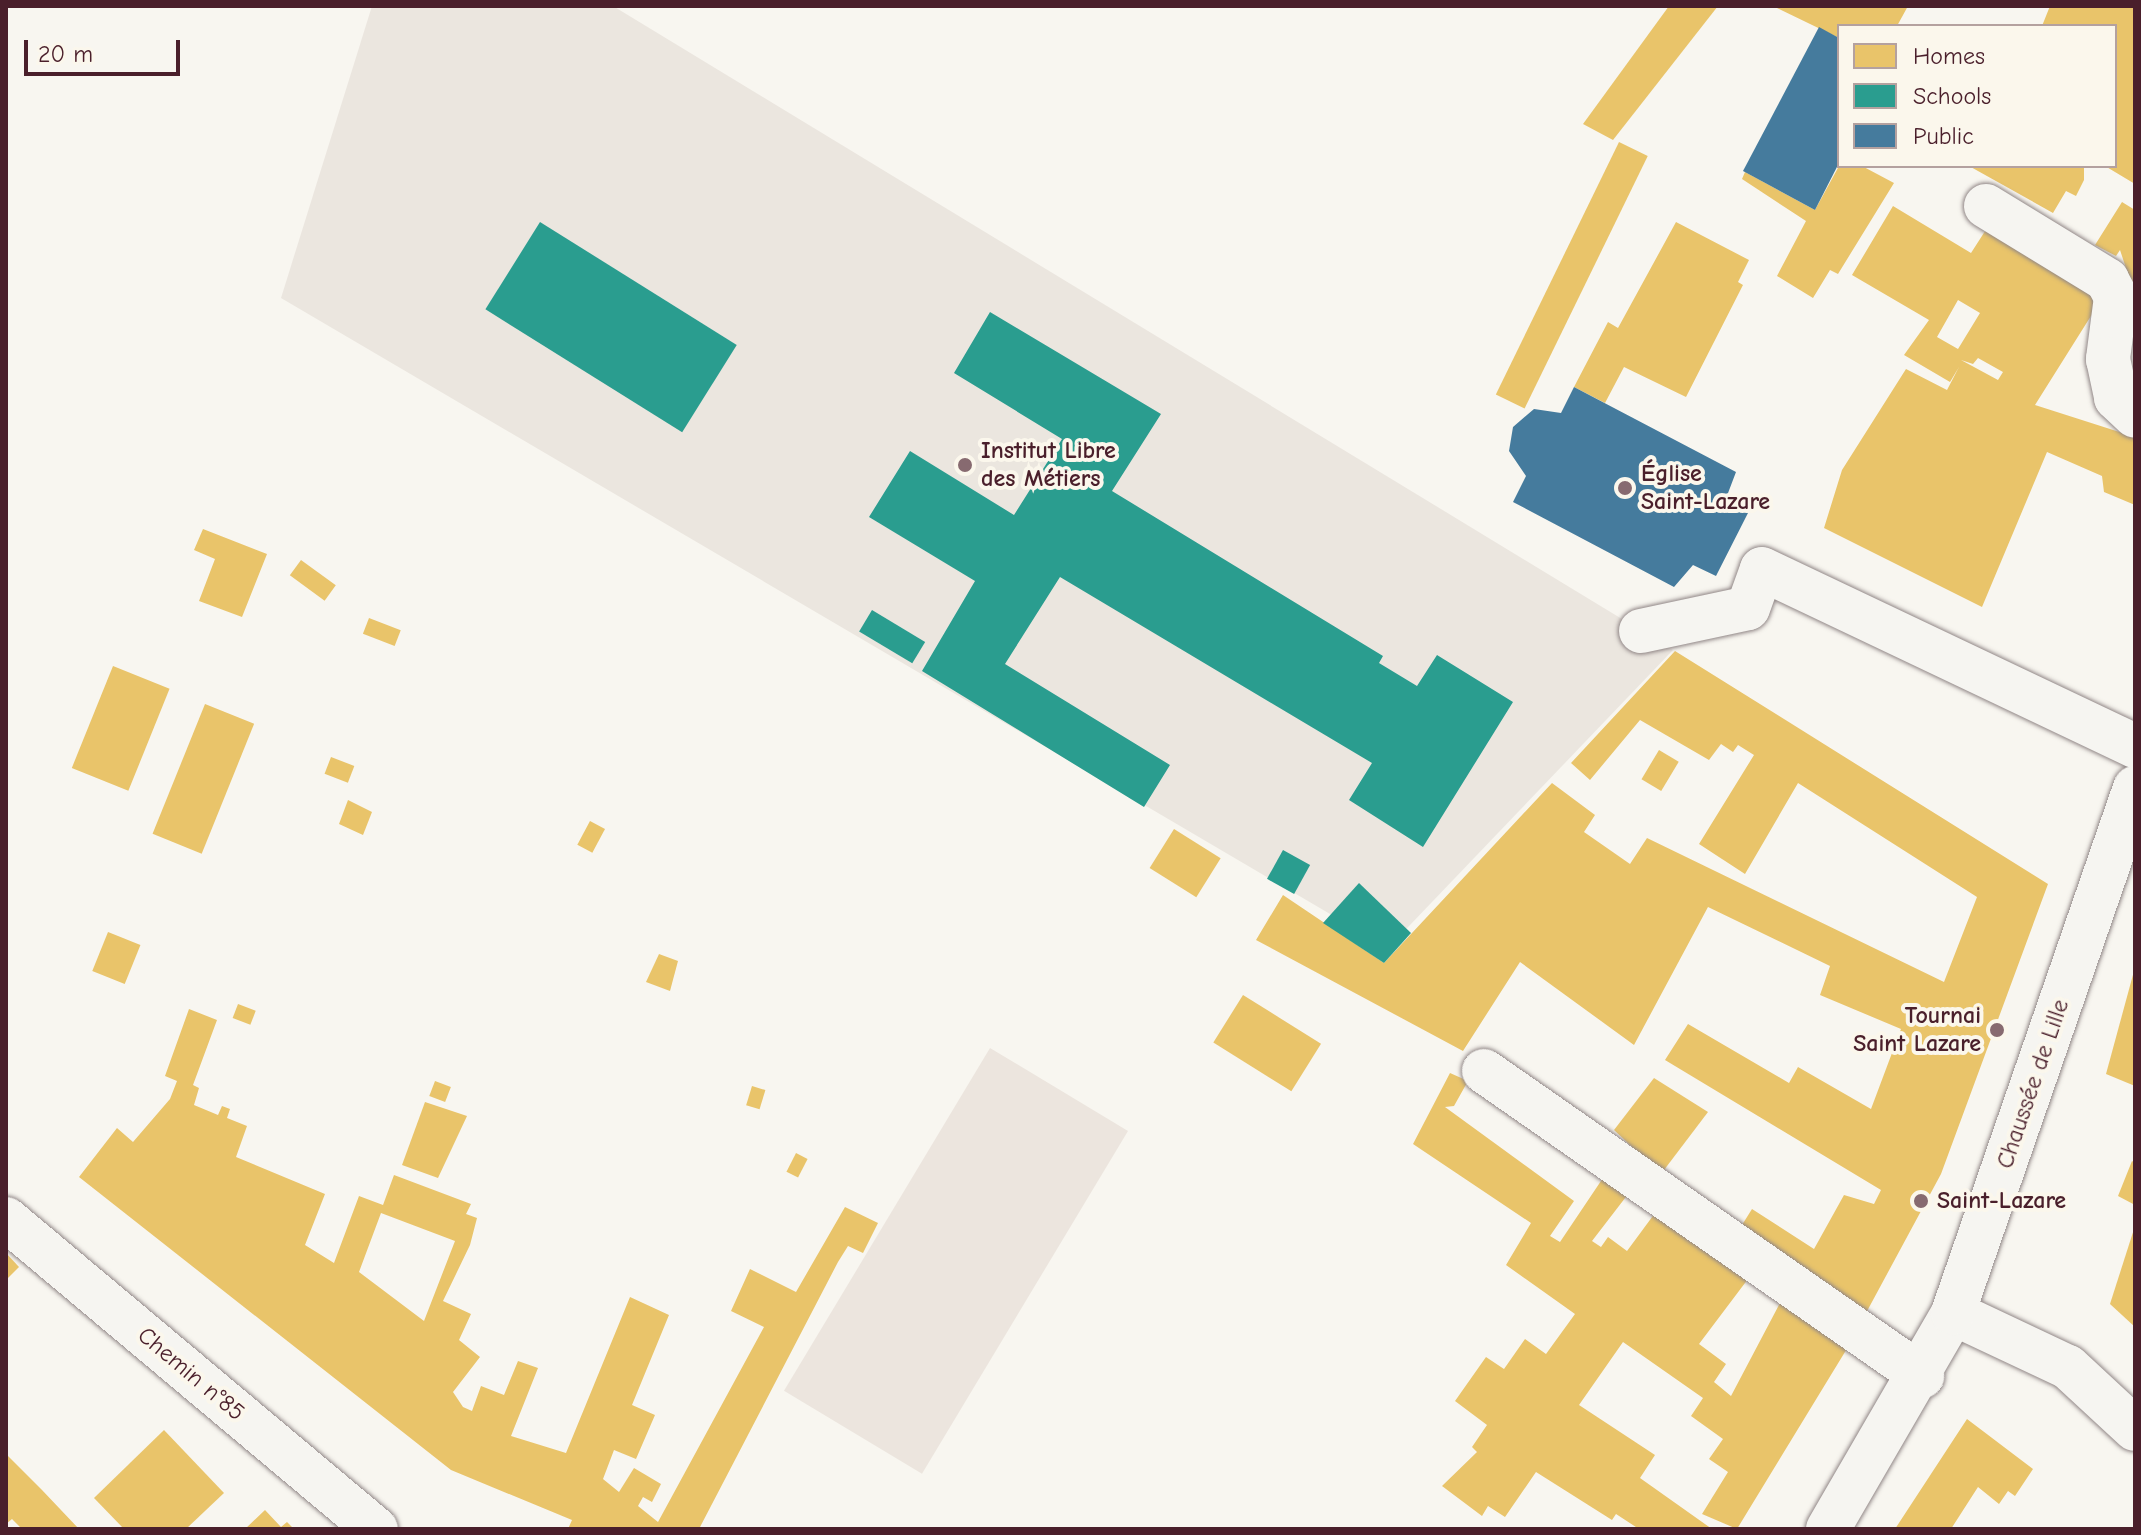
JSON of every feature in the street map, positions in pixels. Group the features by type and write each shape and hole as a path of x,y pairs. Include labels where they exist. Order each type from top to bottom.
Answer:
{"main road":[{"path":"1986,206 2107,280 2116,297 2108,359 2116,398 2135,416"},
{"path":"1641,631 1748,608 1762,569 2135,746"},
{"name":"Chaussée de Lille","path":"1828,1529 1922,1376 1953,1313 2135,788"},
{"path":"1484,1071 1922,1376"},
{"name":"Chemin n°85","path":"6,1219 376,1529"},
{"path":"1953,1313 2068,1367 2135,1429"}],"shaded area":[{"name":"Institut Libre des Métiers","path":"372,6 613,6 1673,650 1388,948 281,298"},
{"path":"990,1048 1128,1131 922,1474 784,1391"}],"building: Homes":[{"path":"1669,6 1718,6 1613,140 1583,124"},
{"path":"1773,6 1908,6 1898,24 1837,24 1837,37"},
{"path":"2050,6 2135,6 2135,184 2108,168 2117,168 2117,24 2043,24"},
{"path":"1619,142 1648,156 1525,409 1496,395"},
{"path":"1838,168 1866,168 1894,183 1838,274 1830,270 1813,298 1777,276 1806,221 1742,179 1745,172 1815,210"},
{"path":"1973,168 2084,168 2084,180 2076,196 2066,191 2053,213"},
{"path":"2122,202 2135,210 2134,292 2120,250 2116,256 2095,245"},
{"path":"1893,206 1971,253 1989,225 2101,300 2035,405 2135,437 2135,505 2104,492 2102,476 2047,452 1982,607 1824,528 1842,470 1906,369 1947,390 1959,367 1950,382 1904,355 1929,320 1852,275","holes":["1958,300 1980,313 1958,349 1937,337","1978,358 2003,372 1998,380 1961,360 1973,364"]},
{"path":"1676,222 1749,260 1738,282 1743,285 1686,397 1624,367 1605,403 1574,387 1608,322 1618,328"},
{"path":"203,529 267,554 242,617 199,601 215,559 194,550"},
{"path":"301,560 336,585 325,601 290,575"},
{"path":"369,618 401,630 395,646 363,634"},
{"path":"1675,651 2048,884 1941,1174 1859,1326 1732,1241 1752,1209 1814,1249 1844,1195 1874,1204 1881,1190 1665,1060 1688,1024 1789,1083 1798,1067 1871,1109 1901,1029 1820,995 1830,966 1708,907 1634,1045 1520,962 1463,1051 1256,940 1283,895 1384,963 1552,783 1595,815 1584,832 1630,864 1647,838 1944,982 1977,897 1798,783 1745,874 1699,844 1754,755 1738,745 1733,752 1721,744 1709,760 1640,720 1590,780 1571,763"},
{"path":"113,666 170,689 128,791 72,768"},
{"path":"205,704 254,724 202,854 153,834"},
{"path":"1659,750 1679,762 1661,791 1641,779"},
{"path":"331,757 354,766 348,783 325,774"},
{"path":"348,800 372,812 363,835 339,824"},
{"path":"590,821 605,829 592,853 577,845"},
{"path":"1174,829 1221,858 1196,897 1150,868"},
{"path":"108,932 140,945 125,984 92,971"},
{"path":"659,954 678,961 670,991 646,982"},
{"path":"2135,971 2135,1086 2106,1074"},
{"path":"1243,995 1321,1044 1291,1091 1213,1042"},
{"path":"238,1004 256,1011 250,1025 233,1018"},
{"path":"189,1009 217,1020 193,1085 199,1088 194,1105 218,1115 222,1106 230,1109 227,1118 247,1126 236,1157 325,1194 305,1245 334,1263 359,1196 383,1205 394,1175 471,1204 466,1214 477,1218 470,1245 443,1301 471,1314 459,1340 480,1357 453,1392 463,1407 472,1411 481,1386 504,1395 518,1361 538,1368 511,1436 566,1453 630,1297 669,1315 632,1405 655,1415 636,1459 614,1450 603,1479 619,1492 634,1468 661,1484 652,1502 643,1497 638,1506 658,1522 764,1327 731,1311 750,1269 796,1292 845,1207 878,1223 863,1253 848,1246 838,1262 699,1529 568,1529 572,1520 451,1470 79,1177 117,1128 133,1142 170,1099 177,1081 165,1076","holes":["381,1213 455,1241 424,1321 359,1272"]},
{"path":"1450,1073 1468,1081 1454,1106 1445,1107 1574,1201 1550,1236 1560,1242 1607,1172 1632,1189 1592,1241 1601,1247 1608,1237 1627,1251 1658,1209 1748,1279 1699,1344 1726,1364 1714,1382 1731,1396 1781,1301 1848,1347 1737,1529 1702,1514 1728,1472 1709,1459 1723,1439 1691,1416 1703,1398 1623,1342 1579,1405 1655,1455 1640,1478 1712,1529 1639,1529 1616,1514 1612,1520 1536,1472 1505,1517 1488,1506 1482,1516 1442,1486 1477,1452 1472,1447 1487,1425 1455,1401 1486,1357 1504,1369 1525,1339 1546,1354 1575,1314 1506,1265 1531,1223 1413,1144"},
{"path":"1654,1078 1708,1112 1661,1174 1614,1130"},
{"path":"435,1081 451,1087 445,1102 429,1096"},
{"path":"752,1086 765,1090 760,1109 746,1105"},
{"path":"425,1102 467,1116 438,1178 402,1165"},
{"path":"796,1153 808,1159 798,1178 786,1172"},
{"path":"2132,1161 2135,1163 2135,1205 2118,1196"},
{"path":"2135,1229 2135,1327 2110,1304"},
{"path":"6,1253 19,1267 6,1280"},
{"path":"1967,1419 2033,1469 2015,1496 2008,1491 1999,1504 1978,1487 1951,1529 1895,1529"},
{"path":"164,1430 224,1493 186,1529 124,1529 94,1498"},
{"path":"6,1454 79,1529 22,1529 12,1519 6,1524"},
{"path":"265,1510 281,1527 287,1522 294,1529 245,1529"}],"building: Schools":[{"path":"540,222 737,345 682,432 485,309"},
{"path":"990,312 1161,414 1112,491 1383,656 1379,663 1417,686 1437,655 1513,702 1423,847 1349,800 1372,763 1060,577 1005,664 1170,765 1144,807 922,671 975,581 869,517 910,451 1014,515 1062,439 954,373"},
{"path":"872,610 925,642 912,663 859,631"},
{"path":"1283,850 1310,865 1294,894 1267,879"},
{"path":"1359,883 1411,933 1384,963 1323,923"}],"building: Public":[{"path":"1819,27 1837,37 1837,167 1815,210 1743,171"},
{"name":"Église Saint-Lazare","path":"1574,387 1736,472 1725,501 1748,513 1716,576 1693,565 1674,587 1513,502 1526,476 1509,451 1513,427 1534,409 1561,413"}],"place":[{"name":"Institut Libre des Métiers","path":"965,465"},
{"name":"Église Saint-Lazare","path":"1625,488"},
{"name":"Tournai Saint Lazare","path":"1997,1030"},
{"name":"Saint-Lazare","path":"1921,1201"}]}
